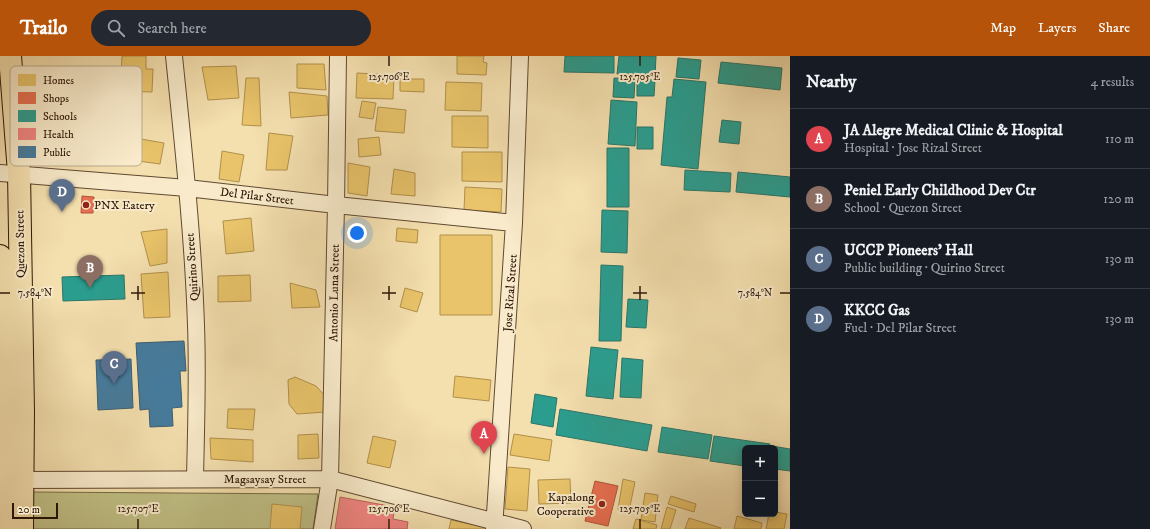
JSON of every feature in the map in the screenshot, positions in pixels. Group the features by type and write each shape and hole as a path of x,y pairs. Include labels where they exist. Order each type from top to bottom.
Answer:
{"highway":[{"name":"Quezon Street","path":"2,529 8,480 23,412 9,173 10,56"},
{"name":"Quezon Street","path":"0,256 8,480 22,529"}],"street":[{"name":"Quirino Street","path":"174,56 187,188 196,326 197,399 195,480"},
{"name":"Antonio Luna Street","path":"322,529 330,479 338,56"},
{"name":"Jose Rizal Street","path":"495,525 514,223 520,56"},
{"name":"Del Pilar Street","path":"9,173 187,188 514,223"},
{"name":"Magsaysay Street","path":"8,480 330,479 495,525 523,529"}],"green space":[{"path":"33,492 318,494 313,529 33,529"}],"building: Homes":[{"path":"122,56 146,56 146,69 153,69 152,92 142,92 142,66 121,66"},
{"path":"457,56 484,56 483,62 487,63 486,75 457,74"},
{"path":"297,64 324,64 326,90 297,88"},
{"path":"236,66 239,98 208,100 202,67"},
{"path":"357,73 394,75 393,99 356,98"},
{"path":"246,78 259,78 261,126 242,125"},
{"path":"400,79 424,79 424,92 400,91"},
{"path":"446,82 482,83 481,111 445,110"},
{"path":"289,92 327,96 328,115 291,118"},
{"path":"362,101 376,103 373,119 359,117"},
{"path":"378,107 406,110 404,133 375,131"},
{"path":"452,116 488,116 488,148 452,147"},
{"path":"269,133 293,136 287,170 266,170"},
{"path":"379,137 381,155 359,157 358,139"},
{"path":"142,139 164,143 160,164 142,162"},
{"path":"222,151 244,155 239,182 219,179"},
{"path":"462,152 502,152 502,182 462,181"},
{"path":"348,163 370,167 367,196 348,193"},
{"path":"394,169 415,173 415,196 391,194"},
{"path":"465,187 502,189 501,212 464,210"},
{"path":"251,218 254,251 226,254 223,221"},
{"path":"397,228 418,230 417,243 396,241"},
{"path":"167,229 167,263 150,266 141,232"},
{"path":"440,235 492,235 492,315 440,315"},
{"path":"168,272 170,317 144,318 141,274"},
{"path":"250,275 251,301 218,302 218,276"},
{"path":"290,283 316,290 320,307 292,308"},
{"path":"405,288 423,293 417,312 400,307"},
{"path":"455,376 491,380 489,401 453,397"},
{"path":"295,377 316,386 325,396 326,412 297,414 289,404 288,380"},
{"path":"228,409 255,409 253,430 227,428"},
{"path":"318,434 319,458 298,459 298,435"},
{"path":"514,434 552,440 549,461 510,455"},
{"path":"373,436 396,441 390,468 367,463"},
{"path":"210,438 253,440 253,462 211,459"},
{"path":"508,467 530,469 527,511 505,509"},
{"path":"570,479 571,503 539,504 538,480"},
{"path":"623,479 635,482 629,511 618,509"},
{"path":"645,493 658,495 655,522 641,520"},
{"path":"671,496 696,504 694,512 668,504"},
{"path":"272,504 302,507 300,529 270,529"},
{"path":"667,507 676,510 670,529 661,529"},
{"path":"778,512 787,514 784,529 766,529 768,517 778,517"},
{"path":"737,516 762,523 761,529 734,529"},
{"path":"689,518 721,528 685,529"},
{"path":"636,519 657,525 656,529 633,529"},
{"path":"451,520 486,527 486,529 449,529"}],"building: Shops":[{"path":"82,196 94,197 93,213 81,213"},
{"name":"Kapalong Cooperative","path":"595,481 618,486 608,526 585,521"}],"building: Schools":[{"path":"565,56 614,56 614,73 564,72"},
{"path":"619,56 656,56 655,77 617,74"},
{"path":"678,58 701,60 699,79 676,77"},
{"path":"721,62 782,68 780,90 718,83"},
{"path":"614,78 635,79 634,98 613,97"},
{"path":"637,79 655,80 654,96 637,96"},
{"path":"674,79 706,82 698,169 661,165 667,97 672,97"},
{"path":"611,100 637,102 635,146 608,144"},
{"path":"722,120 741,122 739,144 719,142"},
{"path":"637,127 653,127 653,149 637,149"},
{"path":"607,148 629,148 629,207 607,207"},
{"path":"685,170 731,173 730,192 684,190"},
{"path":"738,172 790,177 790,197 736,192"},
{"path":"602,210 628,211 627,253 601,252"},
{"path":"601,265 623,266 621,341 599,341"},
{"path":"124,275 125,299 63,301 62,277"},
{"path":"628,299 648,300 646,328 626,327"},
{"path":"591,347 618,350 613,399 586,396"},
{"path":"622,358 643,360 641,398 620,397"},
{"path":"535,394 557,398 553,427 531,423"},
{"path":"560,409 652,425 647,451 556,435"},
{"path":"662,427 712,435 708,459 658,452"},
{"path":"714,436 770,444 742,445 742,466 710,461"},
{"path":"778,447 790,449 790,471 778,469"}],"building: Health":[{"path":"340,497 395,507 393,519 408,522 407,529 335,529"}],"building: Public":[{"path":"184,341 186,371 180,371 182,407 172,408 173,426 150,427 149,409 140,410 136,343"},
{"path":"131,359 133,408 98,410 96,360"}],"place":[{"name":"PNX Eatery","path":"86,205"},
{"name":"KKCC Gas","path":"62,212"},
{"name":"Peniel Early Childhood Dev Ctr","path":"90,288"},
{"name":"UCCP Pioneers' Hall","path":"114,384"},
{"name":"JA Alegre Medical Clinic & Hospital","path":"484,454"},
{"name":"Kapalong Cooperative","path":"602,504"}]}
